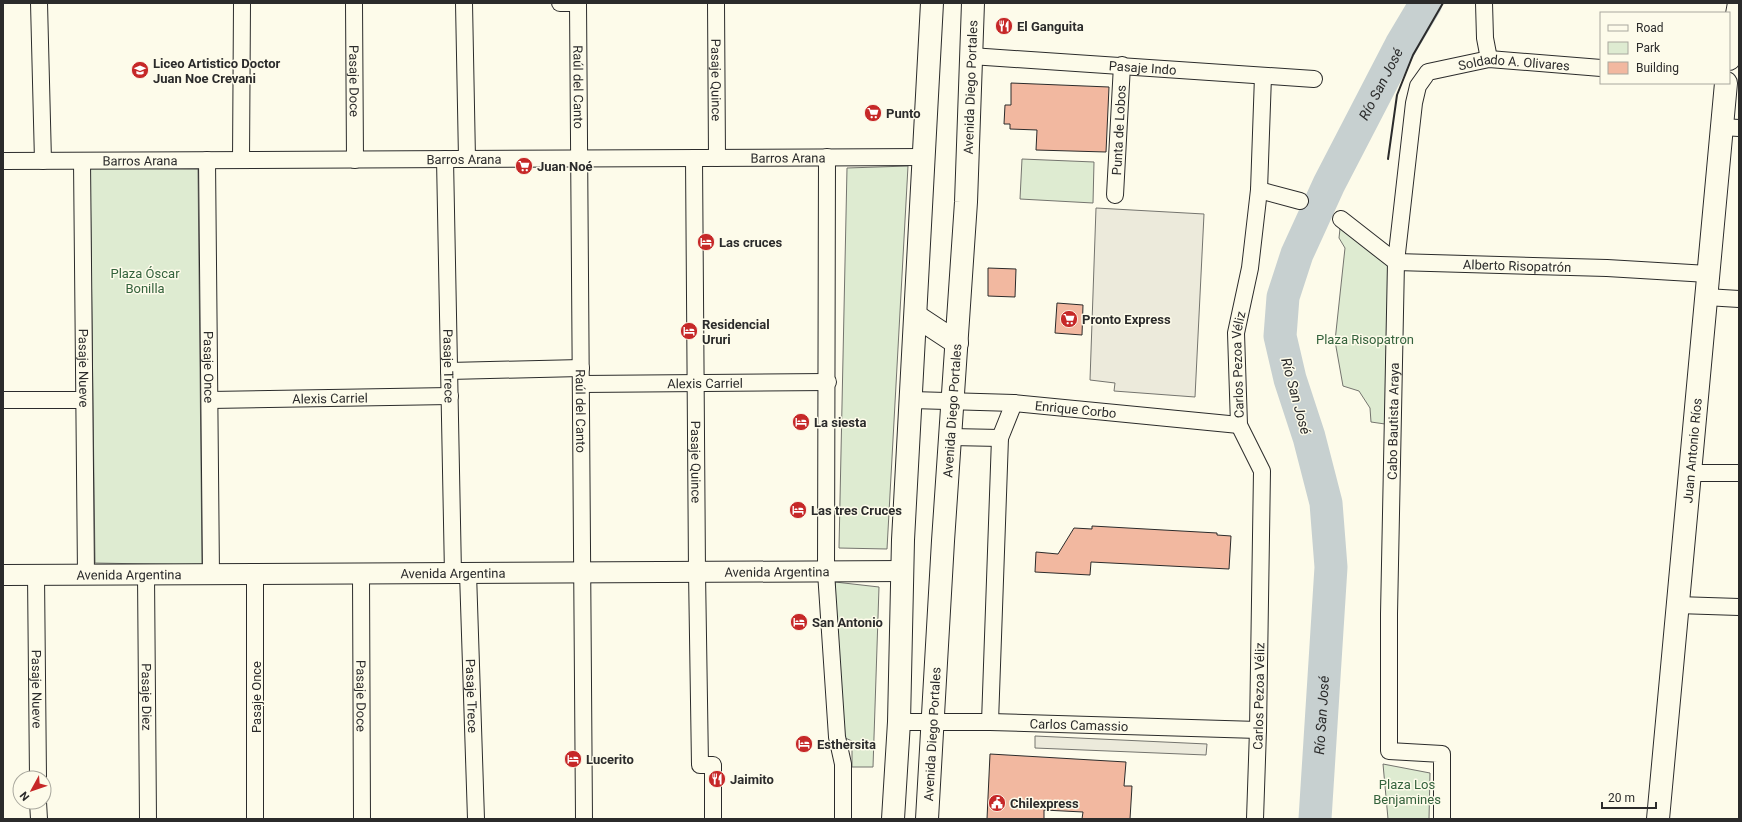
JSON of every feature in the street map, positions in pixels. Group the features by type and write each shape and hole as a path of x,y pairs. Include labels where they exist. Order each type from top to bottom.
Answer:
{"main road":[{"path":"893,819 899,722 903,540 912,400 932,3"},
{"name":"Avenida Diego Portales","path":"927,819 966,202 973,3"},
{"path":"1730,52 1739,3"},
{"name":"Juan Antonio Ríos","path":"1658,819 1708,274 1730,127 1726,84"},
{"path":"916,316 957,343"}],"street":[{"path":"39,3 43,161"},
{"path":"241,160 242,3"},
{"name":"Pasaje Doce","path":"354,3 355,160"},
{"path":"464,3 467,159"},
{"path":"560,3 578,3"},
{"name":"Raúl del Canto","path":"578,3 584,819"},
{"name":"Pasaje Quince","path":"716,3 717,158"},
{"path":"1484,3 1485,38 1489,59"},
{"name":"Pasaje Indo","path":"971,56 1314,79"},
{"name":"Soldado A. Olivares","path":"1428,72 1489,59 1600,68"},
{"name":"Punta de Lobos","path":"1115,195 1122,65"},
{"name":"Cabo Bautista Araya","path":"1428,72 1418,86 1414,103 1396,262 1389,614 1389,751 1442,754 1442,819"},
{"name":"Carlos Pezoa Véliz","path":"1255,819 1258,730 1262,471 1239,425 1236,333 1250,268 1259,190 1263,76"},
{"path":"827,157 828,382 826,572 837,737 843,764 843,819"},
{"name":"Barros Arana","path":"3,161 924,157"},
{"name":"Pasaje Quince","path":"694,158 697,572 706,765 713,819"},
{"name":"Pasaje Trece","path":"445,159 450,396 476,819"},
{"name":"Pasaje Once","path":"207,160 211,574"},
{"name":"Pasaje Nueve","path":"82,161 86,575"},
{"path":"1259,190 1300,201"},
{"path":"1341,219 1396,262"},
{"name":"Alberto Risopatrón","path":"1396,262 1607,268 1708,274"},
{"path":"1706,297 1739,299"},
{"path":"449,371 581,368"},
{"name":"Alexis Carriel","path":"581,384 828,382"},
{"name":"Alexis Carriel","path":"210,400 450,396"},
{"path":"3,400 84,400"},
{"name":"Enrique Corbo","path":"912,400 1014,403 1239,425"},
{"path":"990,722 1000,438 1014,403"},
{"path":"951,437 1000,438"},
{"path":"1690,473 1739,473"},
{"name":"Avenida Argentina","path":"3,576 903,571"},
{"name":"Pasaje Once","path":"255,819 256,574"},
{"name":"Pasaje Doce","path":"361,574 362,819"},
{"name":"Pasaje Nueve","path":"36,575 38,770"},
{"name":"Pasaje Diez","path":"146,575 148,819"},
{"path":"1677,605 1739,607"},
{"name":"Carlos Camassio","path":"899,722 990,722 1258,730"}],"green space":[{"path":"1022,159 1094,162 1093,203 1020,199"},
{"path":"908,166 887,549 839,548 847,168"},
{"name":"Plaza Óscar Bonilla","path":"90,168 198,169 202,565 95,563"},
{"name":"Plaza Risopatron","path":"1341,219 1396,262 1392,425 1371,422 1370,408 1359,391 1343,386 1335,341 1345,248 1339,238"},
{"path":"835,582 879,587 873,767 852,767 852,741 843,737 836,720"},
{"name":"Plaza Los Benjamines","path":"1383,764 1430,773 1429,819 1388,819"}],"shaded area":[{"path":"1096,208 1204,214 1195,397 1114,391 1115,383 1090,380"},
{"path":"1035,736 1207,744 1206,755 1035,748"}],"building":[{"path":"1011,83 1109,87 1106,152 1036,150 1037,130 1010,129 1010,124 1004,124 1005,105 1011,105"},
{"path":"988,268 1016,269 1015,297 988,296"},
{"name":"Pronto Express","path":"1057,303 1083,305 1082,335 1055,333"},
{"path":"1092,526 1217,533 1217,535 1231,536 1229,569 1091,562 1090,575 1035,572 1036,552 1058,554 1074,528 1092,529"},
{"path":"990,754 1126,762 1124,786 1132,786 1130,819 1082,819 1083,812 1044,810 1044,819 987,819"}],"waterway":[{"name":"Río San José","path":"1315,819 1331,567 1326,503 1309,437 1290,379 1280,336 1283,297 1297,254 1329,184 1401,45 1426,3"}],"wall":[{"path":"1388,159 1397,95 1413,55 1443,3"}],"place":[{"name":"El Ganguita","path":"1004,26"},
{"name":"Liceo Artistico Doctor Juan Noe Crevani","path":"140,70"},
{"name":"Punto","path":"873,113"},
{"name":"Juan Noé","path":"524,166"},
{"name":"Las cruces","path":"706,242"},
{"name":"Pronto Express","path":"1069,319"},
{"name":"Residencial Ururi","path":"689,331"},
{"name":"La siesta","path":"801,422"},
{"name":"Las tres Cruces","path":"798,510"},
{"name":"San Antonio","path":"799,622"},
{"name":"Esthersita","path":"804,744"},
{"name":"Lucerito","path":"573,759"},
{"name":"Jaimito","path":"717,779"},
{"name":"Chilexpress","path":"997,803"}]}
